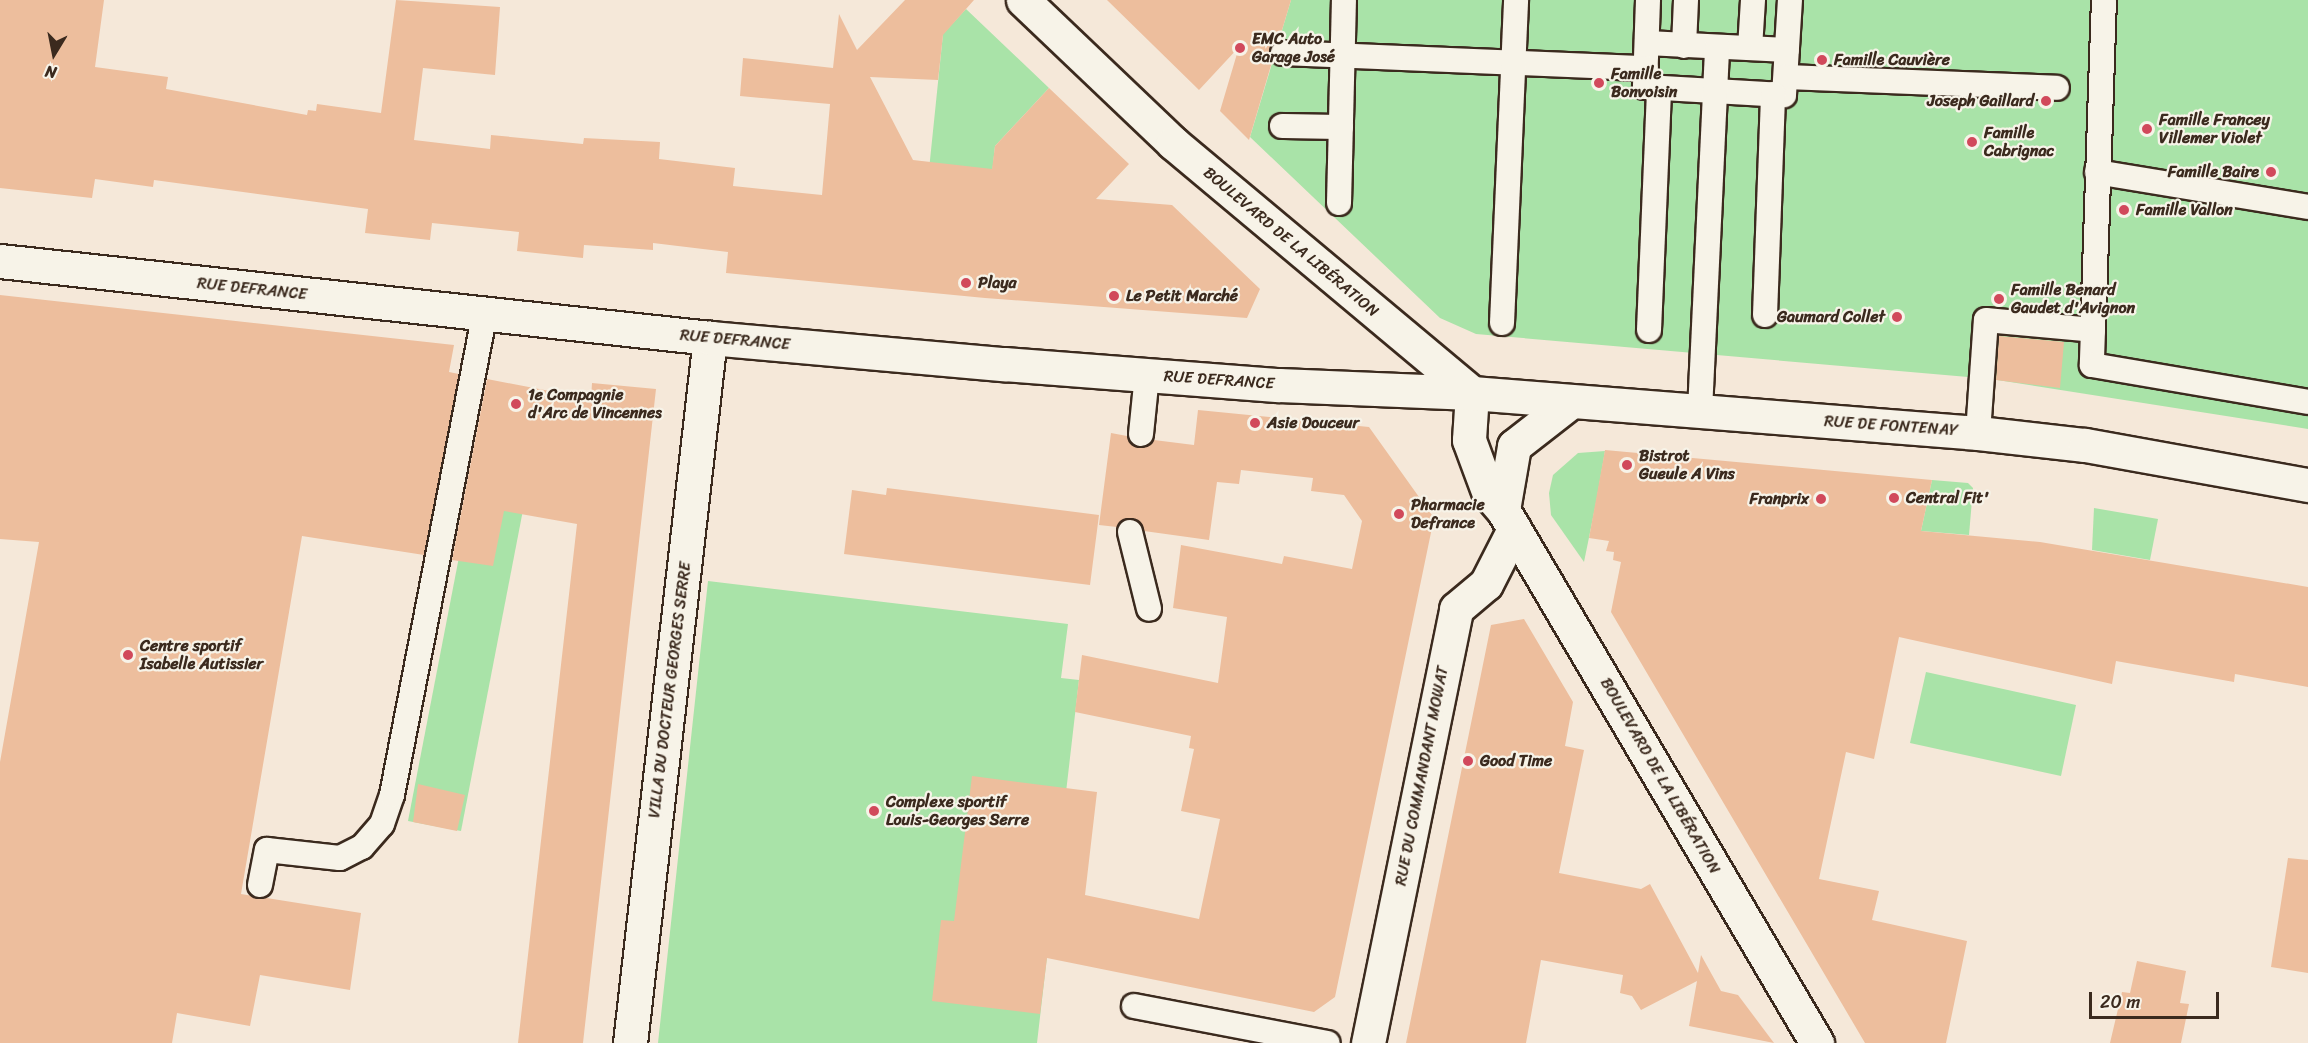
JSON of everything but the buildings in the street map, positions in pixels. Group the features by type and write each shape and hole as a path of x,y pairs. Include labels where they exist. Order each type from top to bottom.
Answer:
{"main road":[{"name":"BOULEVARD DE LA LIBÉRATION","path":"1023,0 1173,143 1472,393 1469,440 1488,494 1508,519 1817,1043"},
{"name":"RUE DEFRANCE","path":"0,261 710,338 1147,375 1472,393"},
{"name":"VILLA DU DOCTEUR GEORGES SERRE","path":"630,1043 710,338"},
{"name":"RUE DE FONTENAY","path":"1472,393 1569,403 1978,433 2085,445 2308,485"},
{"path":"1508,519 1514,446 1569,403"},
{"name":"RUE DU COMMANDANT MOWAT","path":"1368,1043 1456,609 1486,584 1508,519"}],"lane":[{"path":"1339,203 1344,0"},
{"path":"1502,323 1516,0"},
{"path":"1648,0 1645,87 1715,91 1780,86 2057,88"},
{"path":"1684,45 1686,0"},
{"path":"1750,48 1753,0"},
{"path":"1765,315 1780,86 1787,50 1790,0"},
{"path":"2104,0 2092,365 2308,402"},
{"path":"1647,43 1787,50"},
{"path":"1700,411 1717,47"},
{"path":"1283,53 1646,68"},
{"path":"1649,330 1659,88"},
{"path":"1282,126 1341,127"},
{"path":"2097,172 2308,207"},
{"path":"260,885 267,850 340,858 362,847 382,824 392,795 486,314"},
{"path":"1978,433 1986,320 2093,330"},
{"path":"1141,434 1147,375"},
{"path":"1130,532 1149,609"},
{"path":"1134,1006 1328,1043"}],"green space":[{"path":"1291,0 2308,0 2308,429 1991,379 1476,334 1440,318 1250,137"},
{"path":"966,9 1049,88 995,146 990,193 927,189 943,34"},
{"path":"1605,451 1584,562 1551,515 1549,493 1553,475 1578,453"},
{"path":"476,469 529,479 461,831 408,821"},
{"path":"1932,480 1968,483 1973,488 1969,535 1921,531"},
{"path":"2094,508 2158,519 2150,560 2092,550"},
{"name":"Complexe sportif Louis-Georges Serre","path":"708,581 1068,624 1061,678 1079,680 1037,1043 658,1043"},
{"path":"1926,672 2076,705 2061,776 1910,743"}],"place":[{"name":"EMC Auto Garage José","path":"1240,48"},
{"name":"Famille Cauvière","path":"1822,60"},
{"name":"Famille Bonvoisin","path":"1599,83"},
{"name":"Joseph Gaillard","path":"2046,101"},
{"name":"Famille Francey Villemer Violet","path":"2147,129"},
{"name":"Famille Cabrignac","path":"1972,142"},
{"name":"Famille Baire","path":"2271,172"},
{"name":"Famille Vallon","path":"2124,210"},
{"name":"Playa","path":"966,283"},
{"name":"Le Petit Marché","path":"1114,296"},
{"name":"Famille Benard Gaudet d'Avignon","path":"1999,299"},
{"name":"Gaumard Collet","path":"1897,317"},
{"name":"1e Compagnie d'Arc de Vincennes","path":"516,404"},
{"name":"Asie Douceur","path":"1255,423"},
{"name":"Bistrot Gueule A Vins","path":"1627,465"},
{"name":"Central Fit'","path":"1894,498"},
{"name":"Franprix","path":"1821,499"},
{"name":"Pharmacie Defrance","path":"1399,514"},
{"name":"Centre sportif Isabelle Autissier","path":"128,655"},
{"name":"Good Time","path":"1468,761"},
{"name":"Complexe sportif Louis-Georges Serre","path":"874,811"}]}
